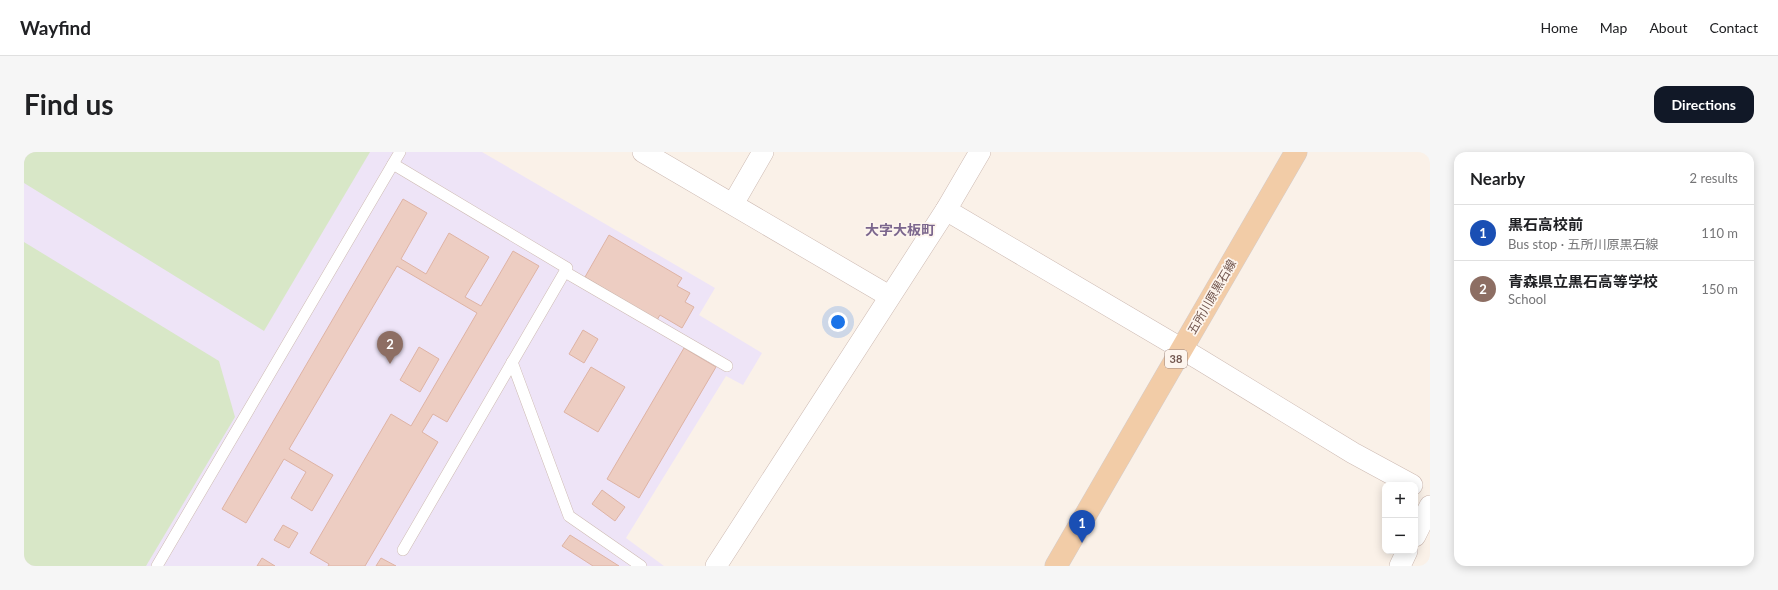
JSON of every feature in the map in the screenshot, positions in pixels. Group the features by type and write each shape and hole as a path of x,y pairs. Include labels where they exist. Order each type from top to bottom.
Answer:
{"main road":[{"name":"五所川原黒石線","path":"1056,566 1296,152"}],"street":[{"path":"643,152 889,296"},
{"path":"733,204 763,152"},
{"path":"716,566 889,296 946,210 980,152"},
{"path":"946,210 1182,349 1353,453 1406,482"},
{"path":"1418,489 1430,495"},
{"path":"1418,530 1430,506"},
{"path":"1400,566 1406,554"}],"lane":[{"path":"158,566 400,152"},
{"path":"393,164 567,268 403,550"},
{"path":"565,272 727,366"},
{"path":"512,362 569,516 640,566"}],"shaded area":[{"path":"24,152 482,152 715,288 699,315 762,353 743,385 726,376 626,538 664,566 24,566"}],"green space":[{"path":"24,152 370,152 264,331 24,183"},
{"path":"24,242 219,361 235,417 146,566 24,566"}],"building":[{"path":"403,199 427,213 401,259 426,274 449,233 489,257 465,297 481,306 513,251 539,266 447,422 433,414 422,432 438,442 365,566 328,566 329,564 310,553 391,414 411,426 477,313 397,266 289,449 333,475 312,511 291,498 306,472 284,459 246,523 222,509"},
{"path":"609,235 682,278 677,286 690,293 685,302 694,307 682,328 660,315 657,320 585,277"},
{"path":"583,330 598,339 584,363 569,354"},
{"path":"419,347 439,359 420,392 400,380"},
{"path":"684,348 716,367 639,498 607,479"},
{"path":"591,367 625,387 598,432 564,412"},
{"path":"602,490 625,507 615,521 592,504"},
{"path":"283,525 298,533 289,548 274,540"},
{"path":"570,535 619,566 593,566 562,546"},
{"path":"262,558 275,566 257,566"},
{"path":"381,558 396,566 376,566"}],"place":[{"name":"青森県立黒石高等学校","path":"390,364"},
{"name":"黒石高校前","path":"1082,543"}],"district":[{"name":"大字大板町","path":"900,230"}]}
